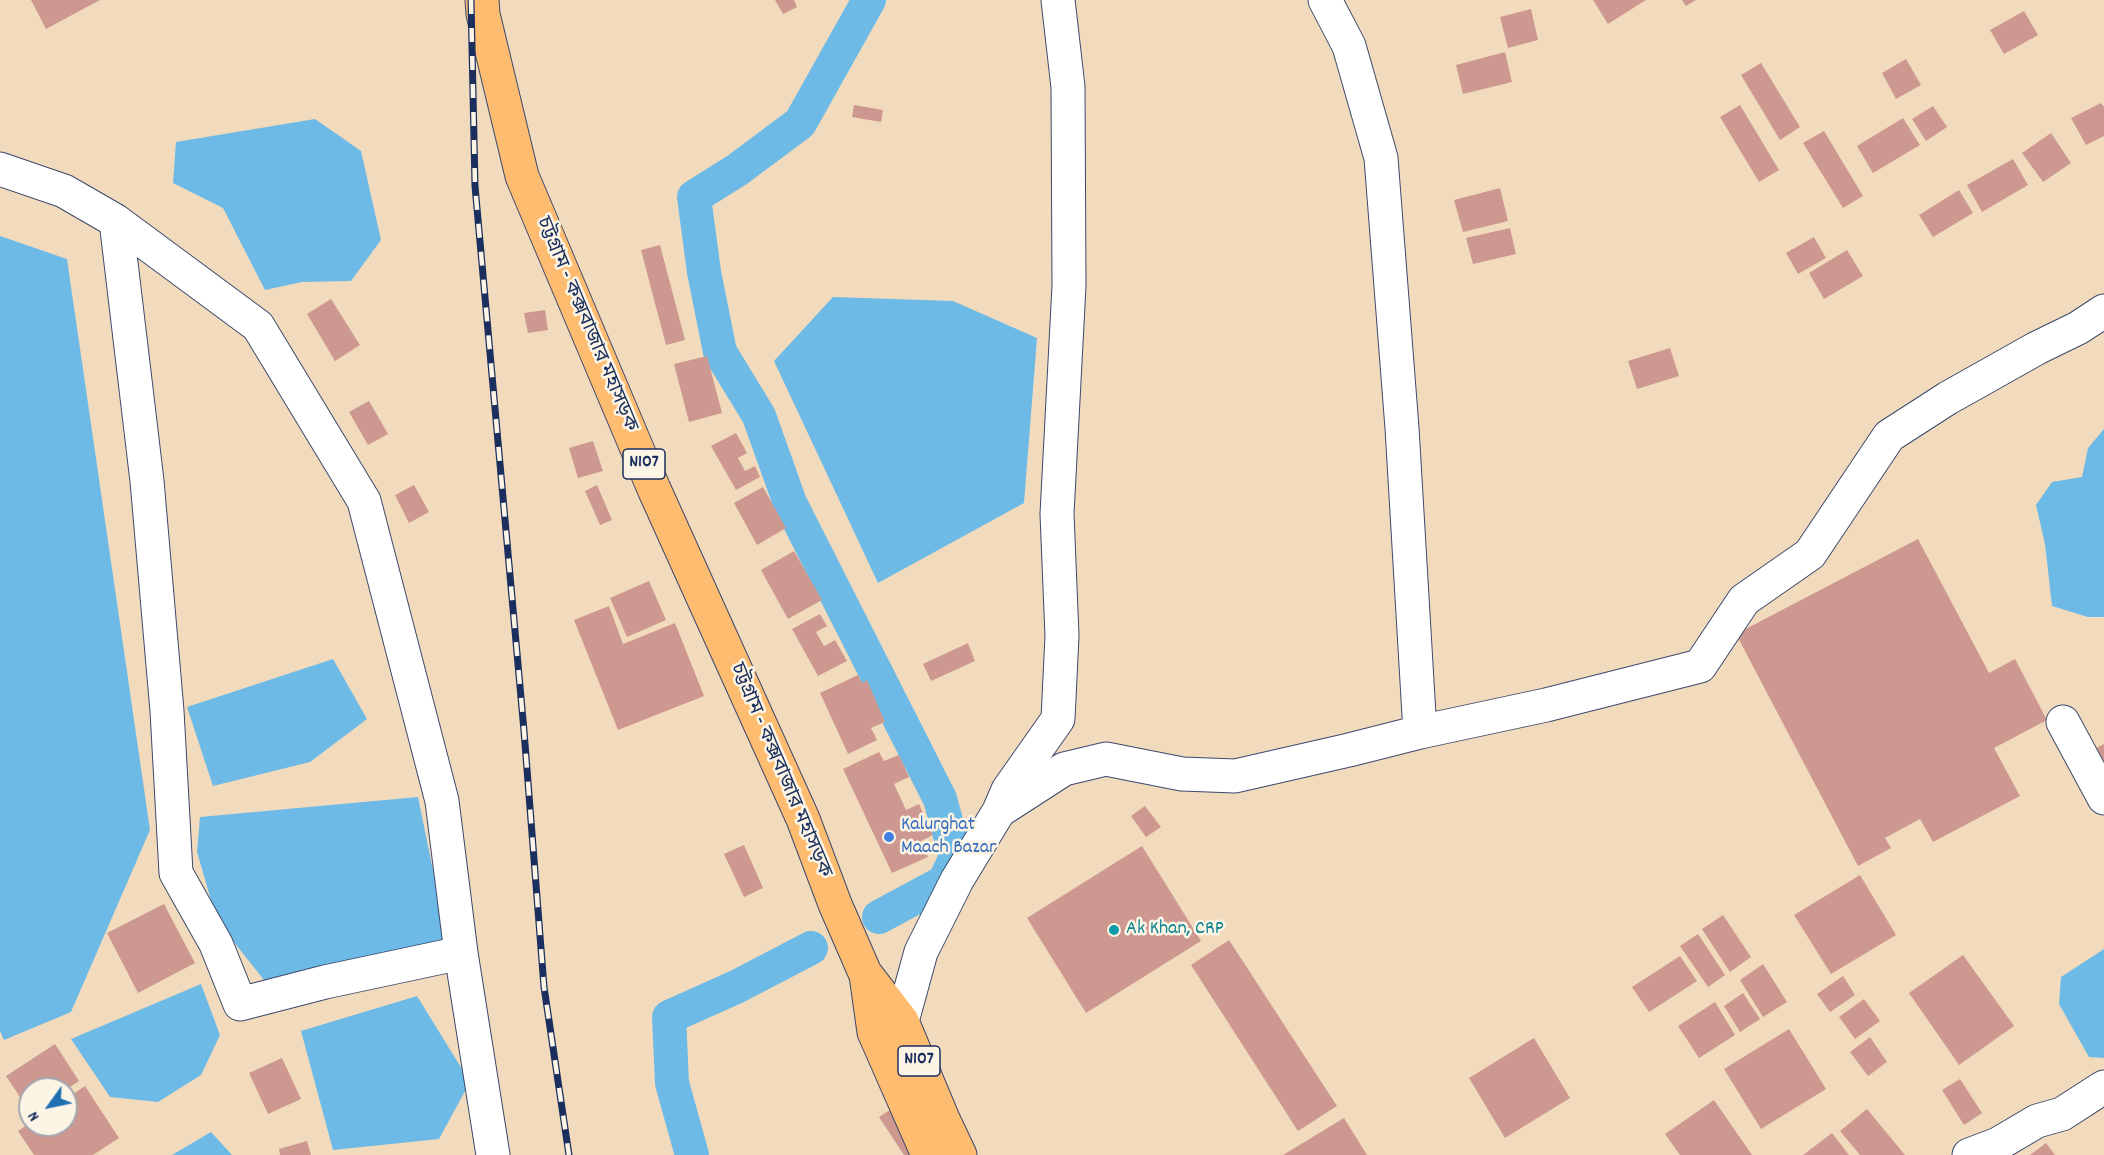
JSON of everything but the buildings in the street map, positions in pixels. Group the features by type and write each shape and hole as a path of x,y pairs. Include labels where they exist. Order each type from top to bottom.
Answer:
{"highway":[{"name":"চট্টগ্রাম - কক্সবাজার মহাসড়ক","path":"482,0 483,15 522,176 654,489 803,819 835,904 888,1026"},
{"name":"N107","path":"888,1026 928,1155"},
{"name":"N107","path":"888,1026 943,1119 960,1155"}],"street":[{"path":"888,1026 957,880 999,812 1008,790 1058,719 1062,636 1057,514 1069,274 1068,87 1058,0"},
{"path":"1325,0 1349,46 1381,158 1402,428 1419,732"},
{"path":"0,169 64,190 117,221 258,326 364,501 442,801 461,953 494,1155"},
{"path":"117,221 148,493 167,711 176,873 216,944 240,1004 325,982 461,953"},
{"path":"999,812 1064,769 1106,759 1182,774 1235,776 1419,732 1546,705 1700,666 1744,600 1810,554 1889,436 1947,399 2037,348 2078,328 2104,311"},
{"path":"2063,722 2104,798"},
{"path":"1991,1151 2037,1121 2062,1114 2104,1088"}],"water":[{"path":"315,119 361,151 381,240 351,281 302,282 265,290 223,208 173,183 176,142"},
{"path":"0,236 67,259 150,830 71,1012 4,1040 0,1031"},
{"path":"833,297 953,301 1037,338 1024,503 878,583 774,361"},
{"path":"2104,429 2104,617 2088,617 2052,606 2045,544 2036,505 2052,482 2082,477 2088,448"},
{"path":"333,659 367,719 310,762 213,786 187,707"},
{"path":"418,797 447,939 264,980 217,921 197,852 200,817"},
{"path":"2104,949 2104,1058 2089,1057 2059,1004 2061,977"},
{"path":"201,984 220,1035 201,1075 158,1102 110,1097 71,1039"},
{"path":"417,996 470,1082 439,1139 333,1150 301,1031"},
{"path":"211,1132 232,1155 172,1155"}],"waterway":[{"path":"869,0 800,123 737,170 694,197 704,272 720,352 759,416 790,503 940,799 956,857 944,882 879,917"},
{"path":"692,1155 672,1083 669,1017 736,987 811,948"}],"railway":[{"path":"471,0 475,186 524,731 544,987 569,1155"}],"place":[{"name":"Kalurghat Maach Bazar","path":"889,837"},
{"name":"Ak Khan, CRP","path":"1114,930"}]}
